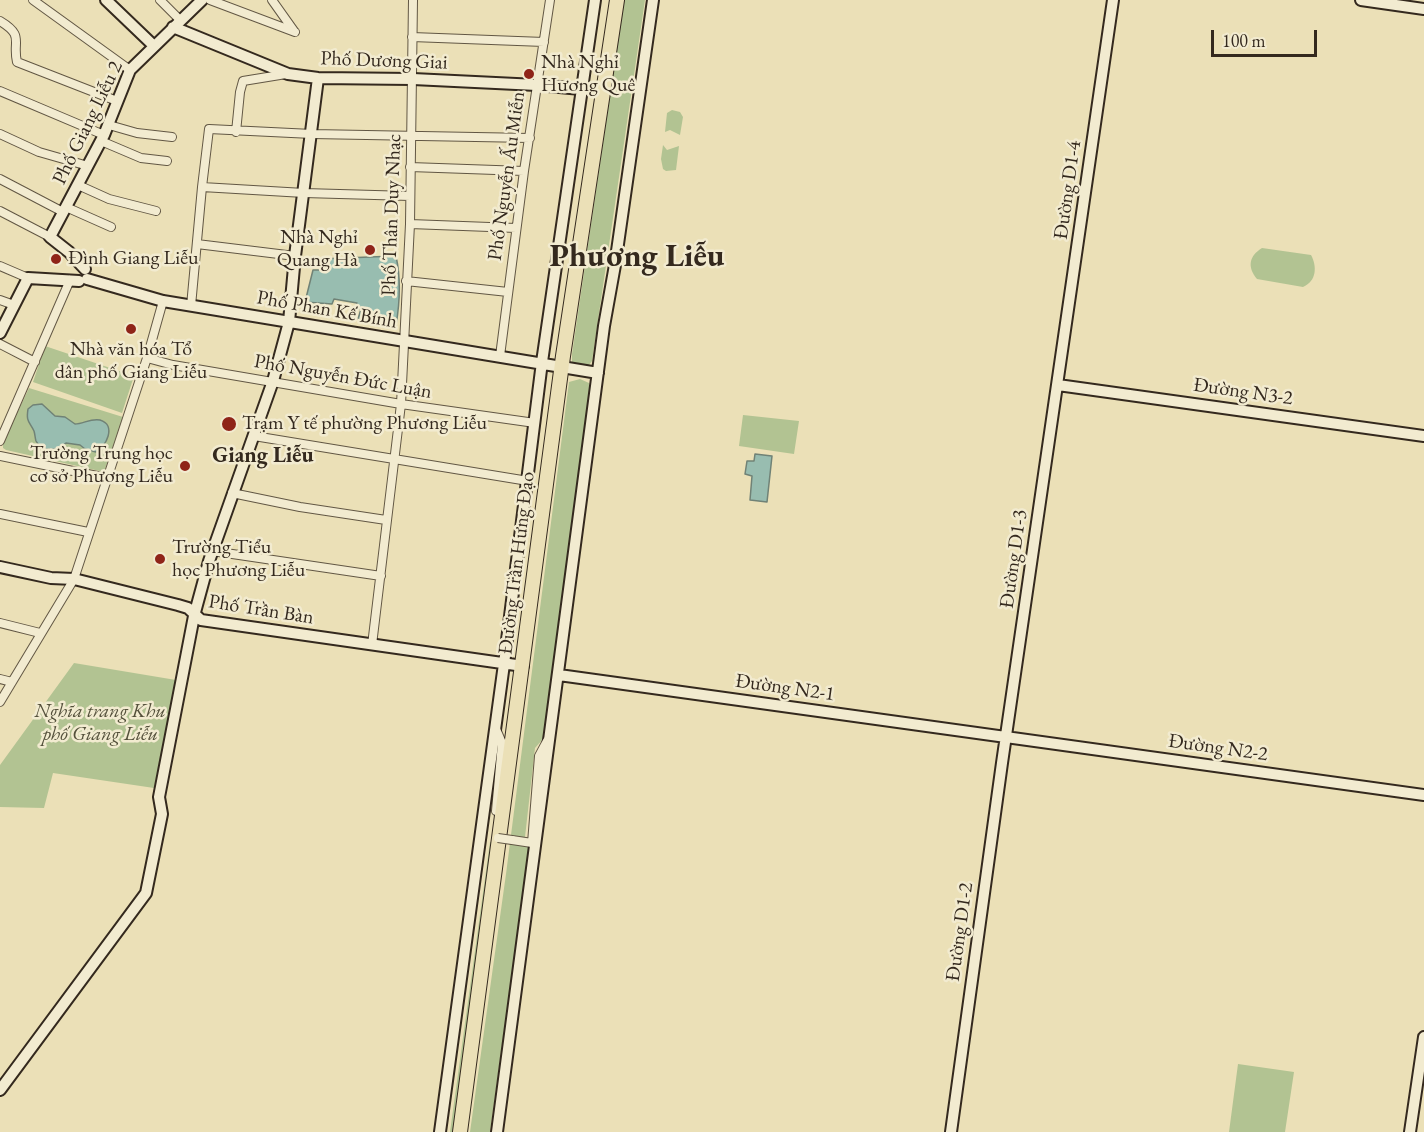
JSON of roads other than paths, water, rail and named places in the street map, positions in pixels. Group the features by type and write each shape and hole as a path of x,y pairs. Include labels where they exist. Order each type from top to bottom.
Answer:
{"highway":[{"name":"Đường Trần Hưng Đạo","path":"460,1132 562,368 616,0"}],"street":[{"path":"33,0 130,70"},
{"path":"106,0 153,45"},
{"path":"160,0 177,23"},
{"name":"Phố Giang Liễu 2","path":"50,237 105,134 130,70 153,45 202,0"},
{"path":"210,0 295,32 272,0"},
{"name":"Phố Thân Duy Nhạc","path":"372,645 401,404 410,224 413,0"},
{"name":"Phố Nguyễn Ấu Miễn","path":"500,356 524,171 550,0"},
{"name":"Đường Trần Hưng Đạo","path":"440,1132 504,664 542,362 595,0"},
{"path":"498,1132 598,373 653,0"},
{"name":"Đường D1-4","path":"1058,385 1113,0"},
{"path":"1361,0 1424,9"},
{"path":"0,21 11,28 16,37 18,62 117,101"},
{"name":"Phố Dương Giai","path":"177,23 288,74 318,78 412,79 537,85 603,91"},
{"path":"412,37 544,42"},
{"path":"236,132 243,81 288,74"},
{"path":"0,1090 146,893 162,814 159,797 194,616 212,551 273,381 289,322 318,78"},
{"path":"0,91 105,134 141,158 167,161"},
{"path":"191,306 209,129 236,132 530,138"},
{"path":"105,134 137,133 172,137"},
{"path":"0,134 39,152 88,166"},
{"path":"410,167 524,171"},
{"path":"0,179 111,227"},
{"path":"78,185 109,199 156,211"},
{"path":"202,187 304,194 410,196"},
{"path":"0,212 50,237 69,252 80,277 35,362 0,441"},
{"path":"410,224 516,228"},
{"path":"197,244 296,256"},
{"path":"0,266 28,278 0,333"},
{"name":"Phố Phan Kế Bính","path":"28,278 80,277 163,301 598,373"},
{"path":"406,281 508,292"},
{"path":"0,300 14,305"},
{"path":"0,702 74,579 147,358 163,301"},
{"path":"0,344 35,362"},
{"name":"Phố Nguyễn Đức Luận","path":"147,358 401,404 535,423"},
{"name":"Đường N3-2","path":"1058,385 1424,436"},
{"name":"Đường D1-3","path":"1006,738 1058,385"},
{"path":"254,436 528,481"},
{"path":"0,456 107,478"},
{"path":"232,493 300,507 386,520"},
{"path":"0,514 88,532"},
{"path":"212,551 381,576"},
{"name":"Phố Trần Bàn","path":"0,567 51,578 74,579 178,605 188,609 194,616 208,621 523,666"},
{"path":"0,623 40,633"},
{"name":"Đường N2-1","path":"559,675 1006,738"},
{"path":"0,679 12,682"},
{"path":"495,727 502,743 493,838 532,843 539,756 549,736"},
{"name":"Đường N2-2","path":"1006,738 1424,795"},
{"name":"Đường D1-2","path":"951,1132 1006,738"},
{"path":"1410,1132 1424,1037"}],"water":[{"path":"396,256 399,290 396,325 358,319 361,309 357,309 357,303 334,299 332,304 305,302 313,270 326,270 318,259"},
{"path":"42,404 55,416 65,417 75,424 90,420 100,420 105,423 109,431 103,446 96,452 80,445 66,443 55,449 43,448 36,441 27,417 28,409 33,405"},
{"path":"755,454 772,456 767,502 750,500 752,476 745,474 747,461 754,461"}],"place":[{"name":"Nhà Nghỉ Hương Quê","path":"529,74"},
{"name":"Nhà Nghỉ Quang Hà","path":"370,250"},
{"name":"Đình Giang Liễu","path":"56,259"},
{"name":"Nhà văn hóa Tổ dân phố Giang Liễu","path":"131,329"},
{"name":"Trạm Y tế phường Phương Liễu","path":"229,424"},
{"name":"Trường Trung học cơ sở Phương Liễu","path":"185,466"},
{"name":"Trường Tiểu học Phương Liễu","path":"160,559"}],"district":[{"name":"Phương Liễu","path":"637,257"},
{"name":"Giang Liễu","path":"263,456"}],"park label":[{"name":"Nghĩa trang Khu phố Giang Liễu","path":"100,724"}]}
